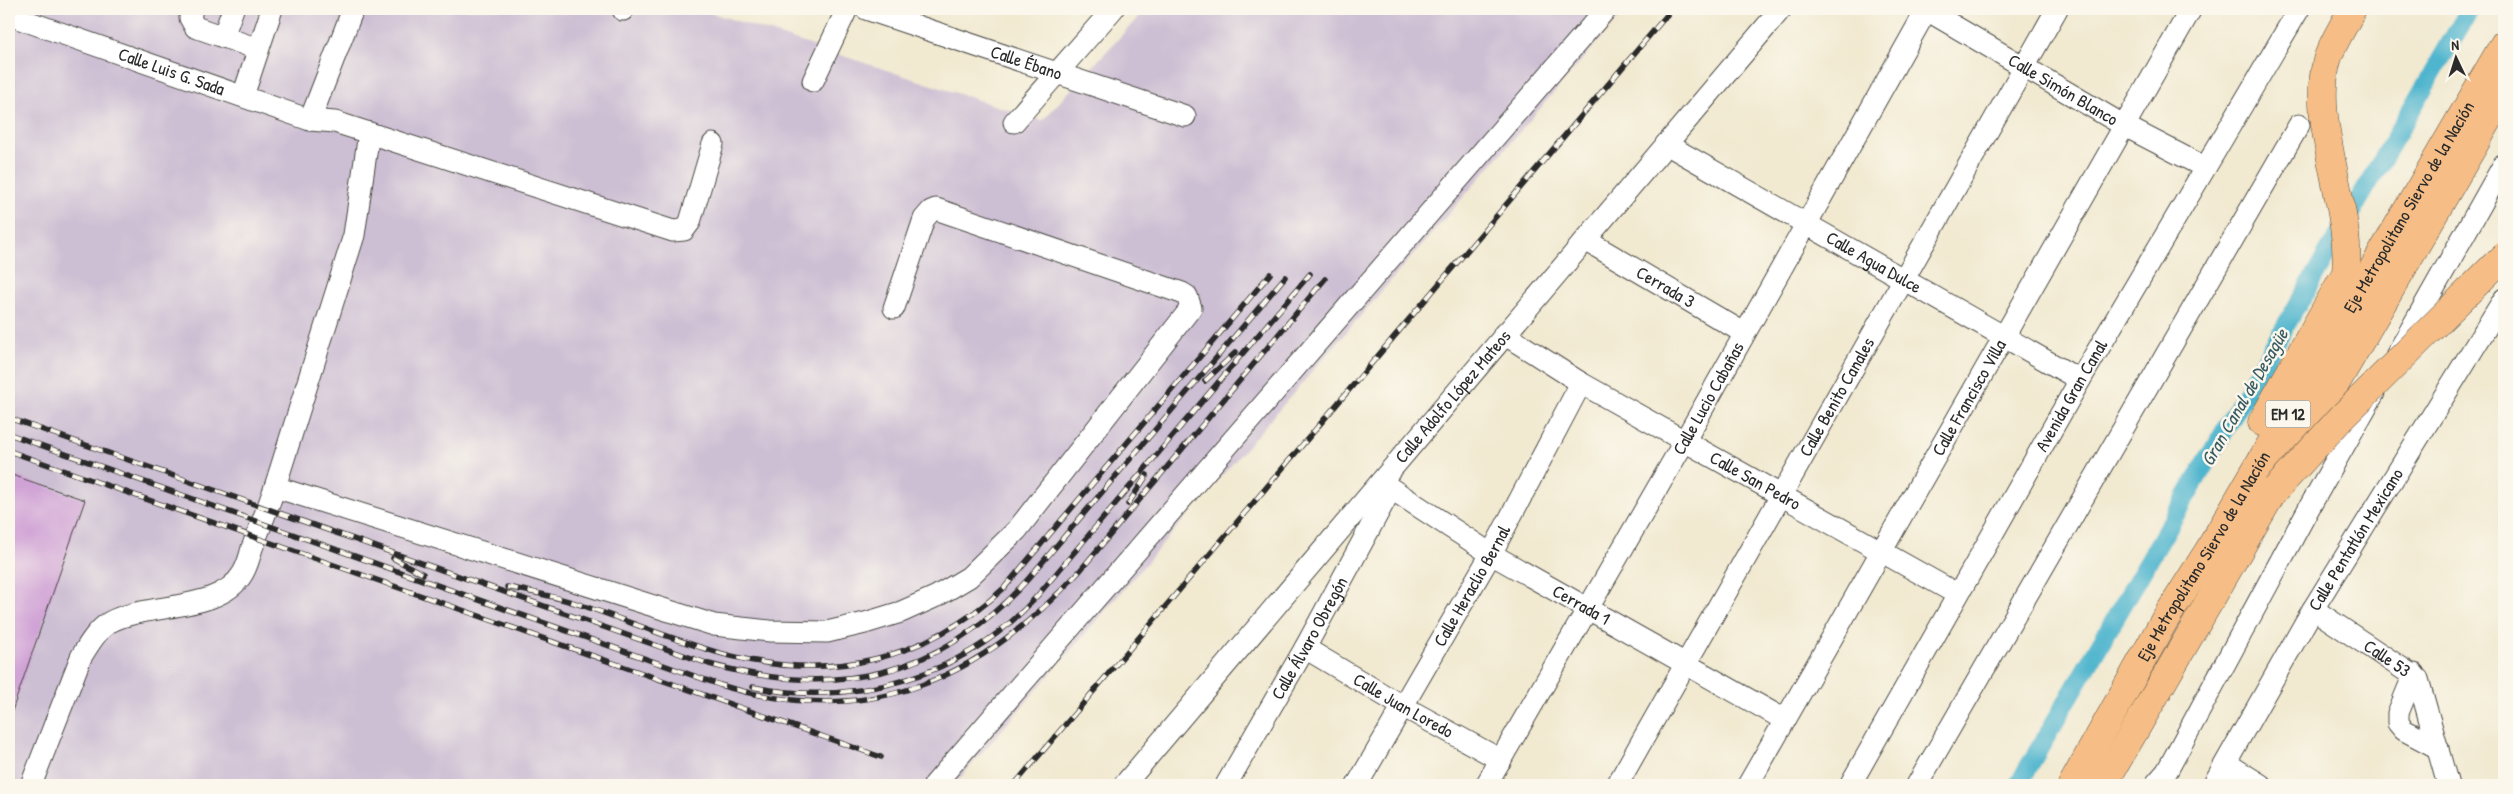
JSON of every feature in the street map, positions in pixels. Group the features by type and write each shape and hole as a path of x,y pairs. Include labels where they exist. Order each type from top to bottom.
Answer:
{"highway":[{"path":"2209,550 2255,433 2346,272 2348,253 2343,212 2324,109 2324,83 2328,56 2352,9"},
{"name":"Eje Metropolitano Siervo de la Nación","path":"2072,785 2164,621 2209,550 2504,44"},
{"name":"Eje Metropolitano Siervo de la Nación","path":"2103,785 2504,93"},
{"path":"2276,489 2343,416 2504,256"}],"street":[{"path":"192,9 190,18 195,27 258,49"},
{"path":"224,37 234,9"},
{"path":"243,96 272,9"},
{"path":"310,120 353,9"},
{"path":"813,81 846,9"},
{"name":"Calle Ébano","path":"866,9 1185,116"},
{"path":"1014,122 1113,9"},
{"path":"934,785 1606,9"},
{"name":"Calle Adolfo López Mateos","path":"1124,785 1386,486 1504,334 1587,241 1666,144 1782,9"},
{"name":"Calle Simón Blanco","path":"1926,9 2123,125 2204,167"},
{"name":"Calle Lucio Cabañas","path":"1486,785 1684,442 1926,9"},
{"name":"Calle Benito Canales","path":"1617,785 2057,9"},
{"name":"Calle Francisco Villa","path":"1748,785 2123,125 2191,9"},
{"name":"Avenida Gran Canal","path":"1850,785 2080,380 2299,9"},
{"name":"Calle Luis G. Sada","path":"9,15 310,120 336,122 678,232 684,230 690,222 713,144"},
{"path":"1917,785 2299,125"},
{"path":"30,785 81,657 92,638 109,623 127,615 179,606 213,596 229,588 243,574 275,487 354,235 369,133"},
{"name":"Calle Agua Dulce","path":"1666,144 2080,380"},
{"path":"2155,785 2167,771 2309,508 2504,164"},
{"path":"275,487 714,625 770,631 827,632 866,624 901,612 937,596 969,577 1017,530 1191,308 1187,296 1182,293 936,209 931,211 924,219 894,308"},
{"name":"Cerrada 3","path":"1587,241 1744,333"},
{"name":"Calle Pentatlón Mexicano","path":"2213,785 2313,609 2502,306"},
{"name":"Calle San Pedro","path":"1504,334 1581,383 1880,553 1957,594"},
{"name":"Calle Heraclio Bernal","path":"1357,785 1491,554 1581,383"},
{"name":"Cerrada 1","path":"1386,486 1491,554 1588,607 1685,665 1785,720"},
{"name":"Calle Álvaro Obregón","path":"1226,785 1305,648 1386,486"},
{"name":"Calle 53","path":"2313,609 2414,674 2422,687 2448,785"},
{"name":"Calle Juan Loredo","path":"1305,648 1402,706 1502,760"},
{"path":"2414,674 2398,713 2398,722 2404,730 2438,748"},
{"path":"2226,763 2261,785"}],"shaded area":[{"path":"9,9 700,9 1042,121 1146,9 1626,9 954,785 9,785"}],"building":[{"path":"9,474 85,500 11,714 9,713"}],"waterway":[{"name":"Gran Canal de Desagüe","path":"2018,785 2470,9"}],"railway":[{"path":"1014,785 1672,9"},
{"path":"507,587 565,600 709,650 765,663 803,666 839,665 874,659 909,648 942,633 974,613 1004,588 1270,274"},
{"path":"753,687 792,692 832,693 870,688 908,679 944,665 979,646 1010,623 1038,595 1310,274"},
{"path":"9,418 709,664 756,674 800,679 843,679 883,672 922,658 959,639 995,612 1029,578 1285,277"},
{"path":"9,434 720,685 774,698 824,702 872,698 917,687 959,668 1000,643 1040,611 1078,573 1325,279"},
{"path":"1205,381 1236,352"},
{"path":"9,451 881,757"},
{"path":"1128,504 1147,475"},
{"path":"393,558 423,574"}]}
